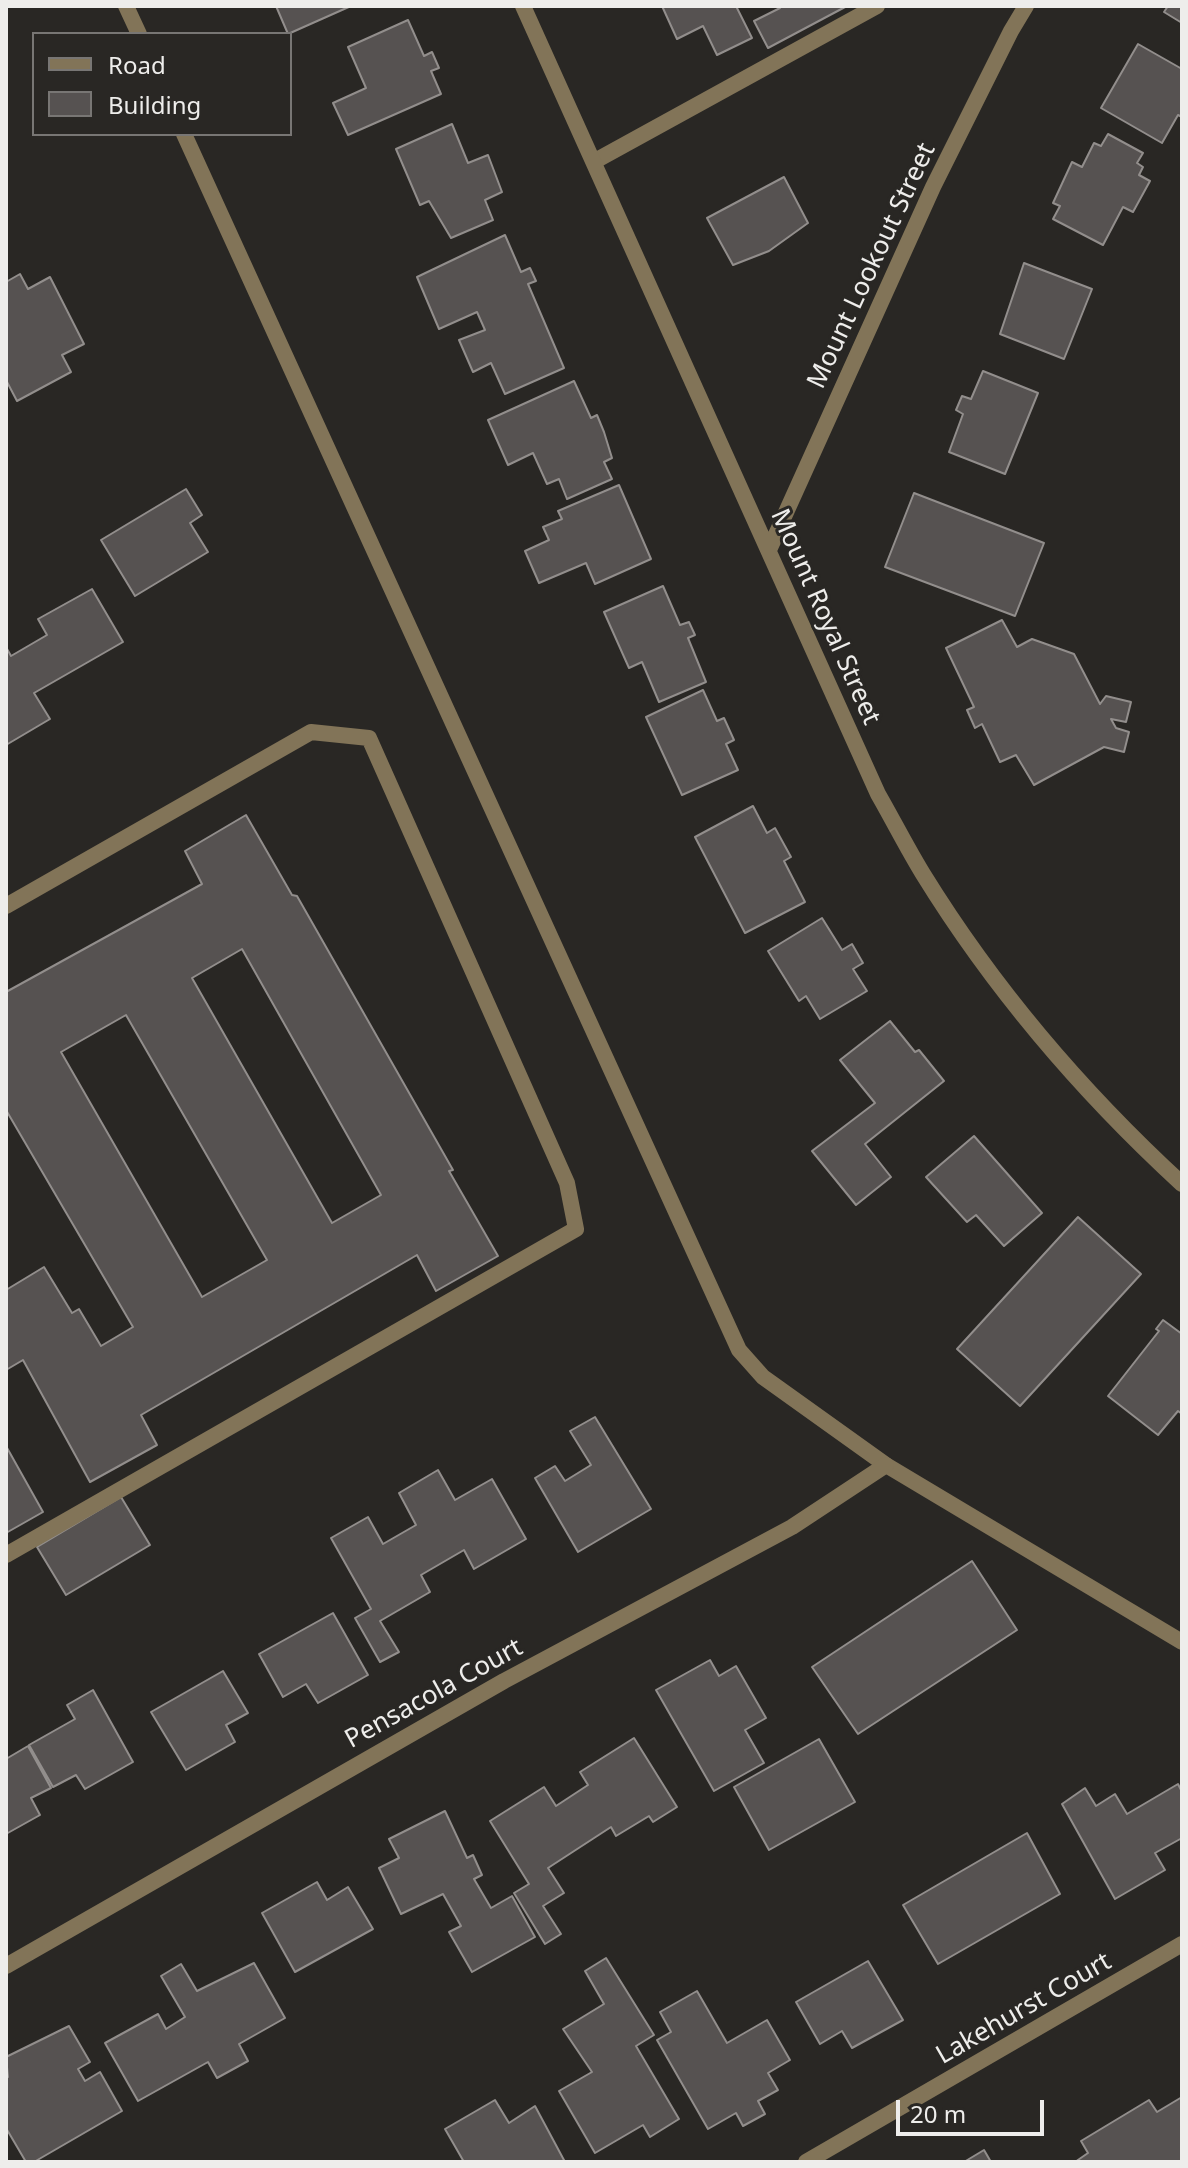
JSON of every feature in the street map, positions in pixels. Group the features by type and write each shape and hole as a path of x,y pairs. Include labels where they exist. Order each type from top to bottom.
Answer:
{"street":[{"path":"126,6 138,32"},
{"name":"Mount Royal Street","path":"523,6 878,794 923,874 1027,1020 1092,1094 1182,1184"},
{"path":"595,161 877,6"},
{"name":"Mount Lookout Street","path":"769,550 933,187 1026,6"},
{"path":"185,136 739,1350 763,1377 886,1465 1182,1642"},
{"path":"6,906 311,732 369,738 567,1183 576,1229 6,1555"},
{"name":"Pensacola Court","path":"6,1966 504,1681 792,1527 886,1465"},
{"name":"Lakehurst Court","path":"806,2162 1182,1944"}],"building":[{"path":"276,6 351,6 292,32 287,32"},
{"path":"662,6 736,6 752,38 717,55 703,26 677,39"},
{"path":"780,6 847,6 768,48 754,21"},
{"path":"1168,6 1182,6 1182,23 1164,12"},
{"path":"408,20 424,56 432,52 439,68 431,71 441,94 348,135 333,103 366,88 348,47"},
{"path":"1138,44 1182,69 1182,117 1178,115 1162,143 1101,108"},
{"path":"452,124 468,163 488,155 502,192 485,200 493,220 451,238 429,201 420,205 396,149"},
{"path":"1108,134 1143,153 1137,163 1143,167 1139,175 1150,181 1133,212 1123,207 1103,245 1053,219 1060,206 1053,203 1072,162 1082,167 1094,143 1101,146"},
{"path":"784,177 808,223 769,251 733,265 707,218"},
{"path":"505,235 521,272 530,268 536,281 528,284 564,368 505,394 491,363 473,372 459,340 485,330 477,312 439,329 417,277"},
{"path":"1024,263 1092,289 1064,359 1000,334"},
{"path":"20,274 28,289 50,277 84,344 62,355 71,372 17,401 6,380 6,282"},
{"path":"983,371 1038,393 1005,474 949,452 963,414 956,410 962,396 971,399"},
{"path":"574,381 591,418 597,415 604,432 612,458 604,462 612,479 567,499 559,479 547,484 533,453 508,465 488,420"},
{"path":"619,485 651,559 595,584 586,563 539,583 525,551 549,540 543,527 562,519 558,511"},
{"path":"186,489 202,515 190,523 208,552 135,596 101,540"},
{"path":"914,493 1044,543 1015,616 885,567"},
{"path":"663,586 680,625 689,622 695,635 688,638 706,682 659,702 642,662 629,668 604,612"},
{"path":"92,589 123,642 34,693 50,719 6,745 6,647 11,656 47,635 38,619"},
{"path":"1002,620 1017,647 1032,639 1074,654 1100,704 1106,696 1131,702 1126,722 1111,719 1116,728 1129,732 1124,752 1104,747 1034,785 1016,755 1000,762 982,724 975,728 967,710 974,707 946,648"},
{"path":"703,690 717,721 724,718 734,740 726,744 738,770 682,795 646,717"},
{"path":"753,806 767,833 775,828 791,857 784,861 805,902 745,933 695,837"},
{"path":"246,815 292,895 297,896 453,1170 449,1171 498,1256 436,1291 417,1255 141,1415 157,1445 90,1482 23,1360 6,1370 6,1290 44,1267 72,1313 79,1309 101,1346 133,1327 6,1110 6,992 202,884 185,851","holes":["242,949 381,1195 332,1223 192,978","126,1015 267,1260 202,1297 61,1052"]},
{"path":"822,918 842,950 852,944 863,963 853,969 867,991 820,1019 806,996 799,1001 768,951"},
{"path":"890,1021 944,1081 865,1144 891,1177 856,1205 812,1151 875,1103 840,1060"},
{"path":"974,1136 1042,1213 1004,1246 976,1215 967,1222 926,1177"},
{"path":"1078,1217 1141,1274 1020,1406 957,1349"},
{"path":"1163,1320 1182,1334 1182,1414 1178,1411 1158,1435 1108,1396 1159,1331 1156,1329"},
{"path":"595,1417 651,1509 578,1552 535,1478 555,1466 565,1481 591,1465 570,1431"},
{"path":"6,1446 43,1512 6,1533"},
{"path":"438,1470 455,1500 492,1479 526,1539 474,1569 464,1550 421,1575 430,1592 380,1621 399,1652 380,1662 355,1618 371,1609 331,1538 368,1517 383,1544 416,1525 399,1493"},
{"path":"121,1497 150,1545 66,1595 37,1547"},
{"path":"972,1561 1017,1630 858,1734 812,1667"},
{"path":"333,1613 368,1675 318,1703 306,1684 283,1697 259,1654"},
{"path":"710,1660 719,1676 736,1666 766,1718 745,1730 764,1763 714,1791 656,1690"},
{"path":"223,1671 248,1713 226,1725 235,1742 186,1770 151,1712"},
{"path":"93,1690 133,1762 85,1789 76,1775 53,1787 29,1745 75,1719 67,1705"},
{"path":"634,1738 677,1807 653,1822 649,1816 616,1836 611,1827 548,1868 564,1893 543,1906 561,1934 545,1944 514,1893 529,1884 490,1821 544,1787 556,1806 588,1785 580,1772"},
{"path":"819,1739 855,1802 769,1850 734,1787"},
{"path":"28,1746 51,1788 31,1798 40,1815 6,1834 6,1759"},
{"path":"1178,1784 1182,1792 1182,1838 1155,1853 1165,1870 1115,1899 1062,1804 1085,1788 1096,1806 1115,1794 1127,1814"},
{"path":"445,1811 467,1858 473,1855 482,1875 474,1879 491,1908 512,1896 535,1937 472,1972 449,1932 461,1926 443,1894 401,1914 379,1868 399,1858 389,1839"},
{"path":"1027,1833 1060,1894 938,1964 903,1905"},
{"path":"317,1882 327,1900 348,1887 373,1929 295,1972 262,1913"},
{"path":"606,1958 654,2035 636,2046 679,2119 650,2137 643,2125 595,2153 559,2091 592,2072 563,2029 604,2004 585,1971"},
{"path":"868,1961 903,2020 852,2048 842,2031 820,2044 796,2002"},
{"path":"254,1963 285,2018 239,2044 248,2061 217,2078 208,2062 138,2101 105,2043 158,2014 166,2029 185,2017 161,1976 181,1964 197,1991"},
{"path":"697,1991 727,2043 767,2020 790,2060 768,2073 778,2090 758,2101 765,2114 743,2126 736,2113 708,2129 657,2040 671,2032 660,2012"},
{"path":"69,2026 90,2062 78,2069 85,2081 100,2072 122,2111 34,2162 26,2162 6,2128 6,2057"},
{"path":"1182,2097 1182,2162 1075,2162 1088,2153 1081,2141 1149,2100 1157,2112"},
{"path":"495,2100 509,2123 535,2106 565,2162 464,2162 445,2129"},
{"path":"984,2150 991,2162 964,2162"}]}
